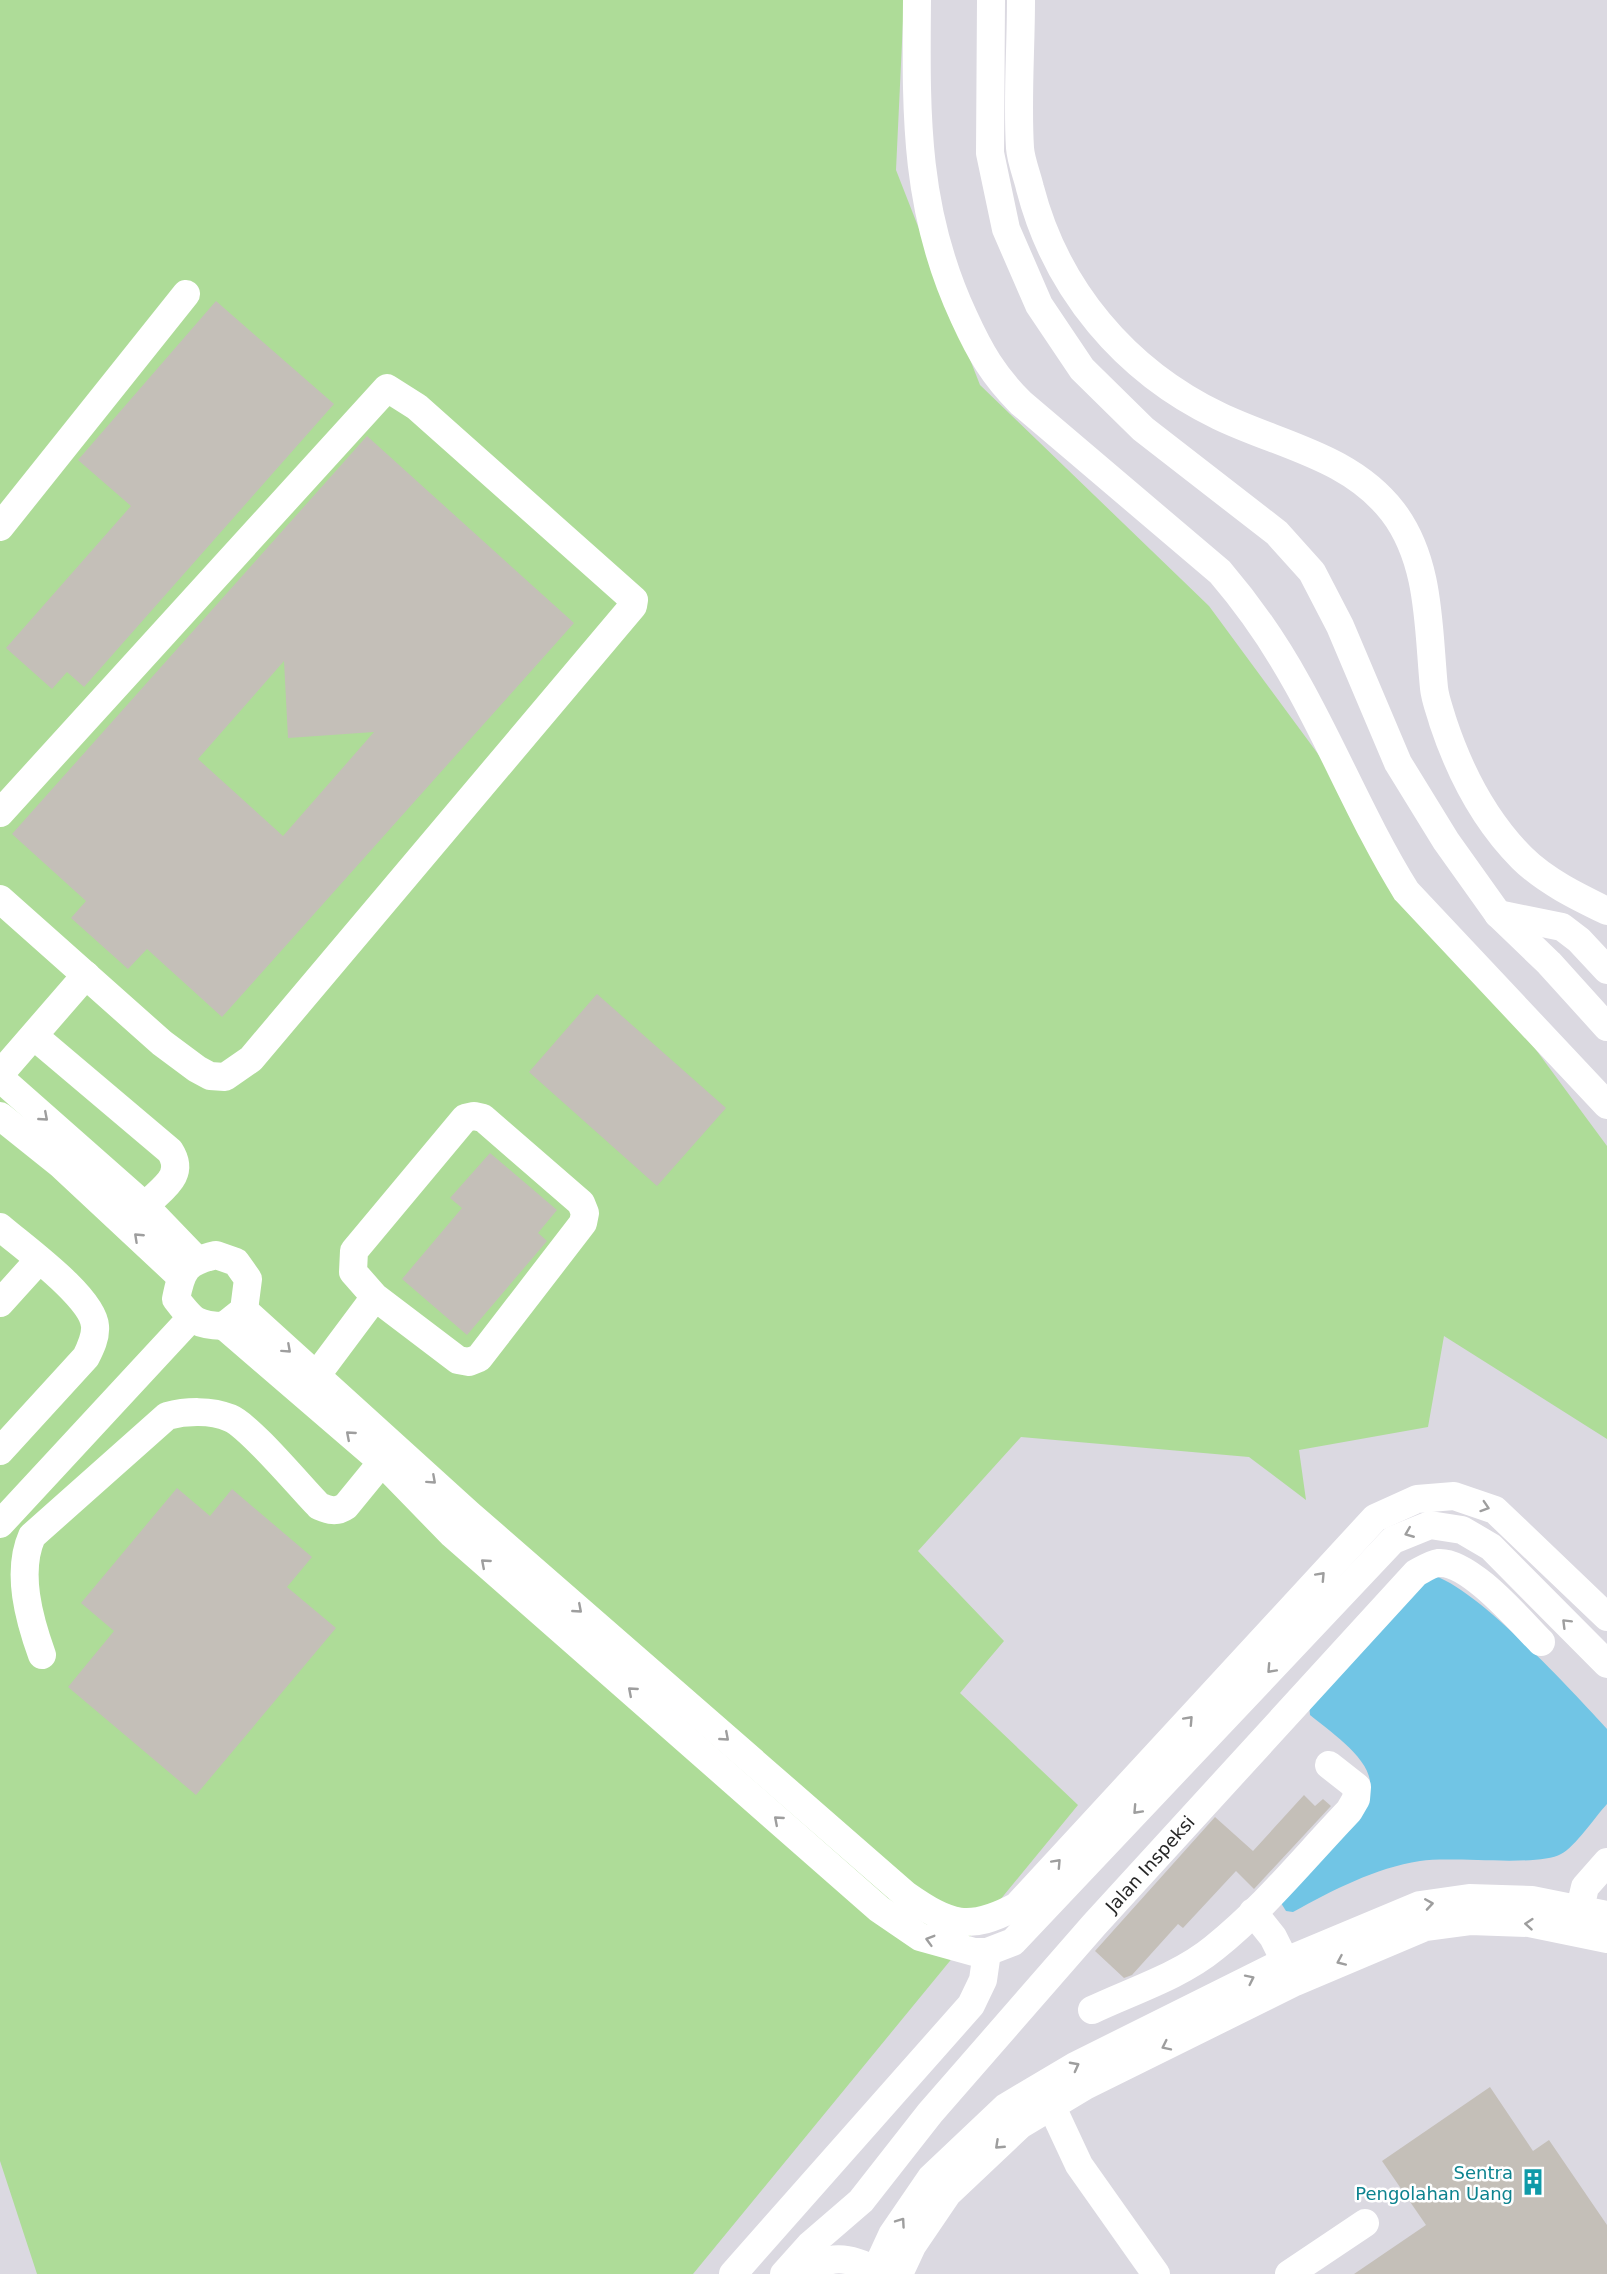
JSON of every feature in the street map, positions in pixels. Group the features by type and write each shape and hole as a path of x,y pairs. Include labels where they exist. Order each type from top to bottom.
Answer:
{"lane":[{"path":"917,0 916,96 919,158 927,214 942,266 981,354 997,379 1021,403 1220,572 1275,645 1299,686 1384,856 1406,891 1607,1105"},
{"path":"991,0 990,153 1006,229 1039,305 1082,369 1143,429 1277,533 1312,572 1340,626 1398,763 1446,841 1498,914 1549,963 1607,1027"},
{"path":"1022,0 1020,150 1040,225 1072,289 1114,343 1165,385 1220,417 1311,452 1358,478 1393,512 1413,551 1427,599 1434,692 1454,754 1485,815 1524,860 1569,892 1607,911"},
{"path":"6,508 186,294"},
{"path":"0,813 387,388 417,407 634,600 633,606 251,1059 225,1077 210,1076 197,1069 162,1043 0,898"},
{"path":"1498,914 1562,927 1579,940 1607,970"},
{"path":"86,975 0,1076 145,1206 188,1268"},
{"path":"34,1036 170,1151 177,1162 176,1174 145,1206"},
{"path":"0,1116 188,1268"},
{"path":"474,1116 483,1118 581,1203 585,1213 583,1223 479,1358 469,1362 458,1360 375,1298 352,1272 354,1251 465,1118 474,1116"},
{"path":"0,1227 80,1296 91,1312 95,1326 93,1342 86,1357 0,1451"},
{"path":"234,1318 248,1279 236,1262 216,1255 188,1268 176,1299 191,1318 201,1325 234,1318 316,1376 389,1455 452,1534 879,1909 920,1937 974,1952 987,1952 1013,1942 1393,1540 1430,1525 1462,1530 1491,1547 1607,1664"},
{"path":"0,1303 38,1261"},
{"path":"316,1376 375,1298"},
{"path":"0,1524 191,1318"},
{"path":"234,1318 389,1455 906,1895 933,1914 960,1923 990,1921 1017,1906 1375,1518 1417,1499 1454,1496 1495,1510 1607,1617"},
{"path":"42,1655 26,1591 25,1551 32,1536 166,1416 183,1412 230,1418 246,1429 319,1506 331,1511 339,1511 346,1506 389,1455"},
{"name":"Jalan Inspeksi","path":"784,2274 810,2245 861,2201 930,2114 1094,1925 1416,1573 1438,1563 1456,1567 1485,1584 1540,1642"},
{"path":"1092,2010 1190,1964 1214,1949 1253,1912 1349,1811 1356,1799 1356,1787 1329,1765"},
{"path":"1577,1919 1585,1887 1607,1862"},
{"path":"808,2274 817,2264 832,2258 850,2260 884,2273 892,2235 931,2178 1006,2107 1047,2096 1075,2066 1290,1971 1420,1905 1469,1898 1532,1900 1606,1929"},
{"path":"1253,1912 1273,1936 1290,1971"},
{"path":"732,2274 971,2005 983,1980 987,1952"},
{"path":"1047,2096 1079,2165 1156,2274"},
{"path":"1289,2274 1365,2223"}],"shaded area":[{"path":"0,0 1607,0 1607,2274 0,2274"}],"green space":[{"path":"0,0 904,0 896,170 980,385 1209,606 1607,1146 1607,1439 1444,1336 1428,1427 1299,1450 1306,1500 1249,1457 1021,1437 918,1551 1004,1641 960,1693 1078,1805 693,2274 37,2274 0,2161"}],"water":[{"path":"1431,1575 1450,1583 1497,1618 1607,1729 1607,1804 1567,1850 1550,1858 1515,1861 1435,1860 1403,1864 1371,1874 1293,1912 1286,1911 1281,1903 1364,1804 1370,1788 1369,1776 1357,1756 1338,1737 1310,1715 1309,1703"}],"building":[{"path":"216,301 334,404 84,687 67,672 52,689 6,648 131,506 78,460"},
{"path":"367,436 574,623 222,1017 147,949 128,969 71,918 86,901 12,834","holes":["284,661 288,738 374,732 283,836 198,759"]},
{"path":"597,994 726,1108 657,1186 529,1072"},
{"path":"490,1153 557,1210 538,1233 547,1241 467,1335 402,1279 462,1208 450,1198"},
{"path":"177,1488 210,1516 232,1489 312,1557 287,1587 336,1628 196,1795 68,1687 114,1631 81,1603"},
{"path":"1304,1795 1315,1806 1323,1799 1331,1806 1254,1889 1236,1871 1183,1928 1178,1924 1132,1975 1124,1978 1095,1951 1215,1817 1253,1851"},
{"name":"Sentra Pengolahan Uang","path":"1490,2087 1533,2151 1549,2140 1607,2225 1607,2274 1354,2274 1426,2225 1382,2161"}],"place":[{"name":"Sentra Pengolahan Uang","path":"1533,2182"}]}
